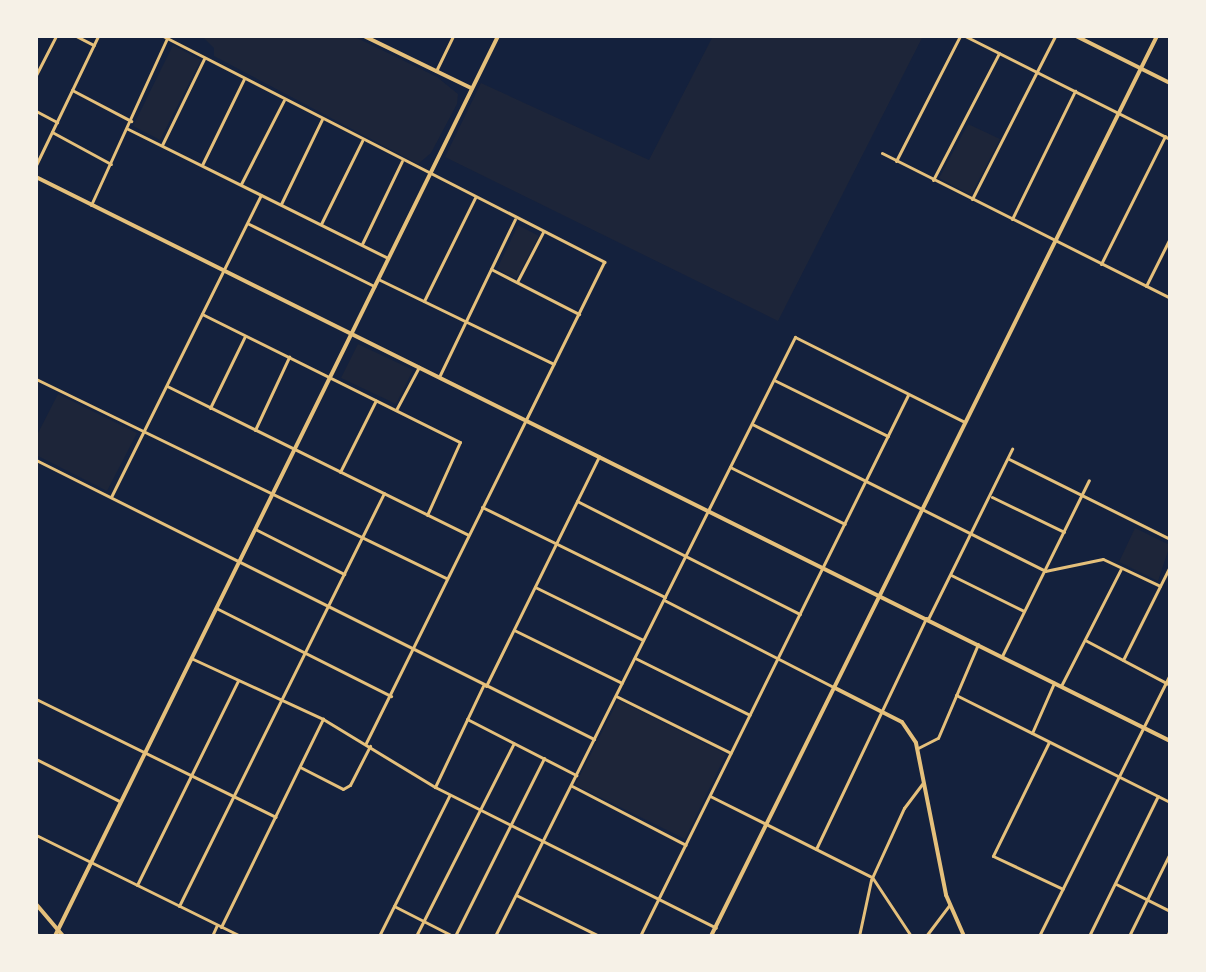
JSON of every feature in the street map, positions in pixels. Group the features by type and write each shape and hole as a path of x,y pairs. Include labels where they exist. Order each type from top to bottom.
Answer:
{"street":[{"path":"36,75 56,36"},
{"path":"76,36 94,45"},
{"path":"36,165 98,36"},
{"path":"364,36 471,88"},
{"path":"436,71 453,36"},
{"path":"55,936 498,36"},
{"path":"896,161 962,36 1168,137 1101,264"},
{"path":"972,199 1055,36"},
{"path":"1076,36 1170,83"},
{"path":"711,936 1157,36"},
{"path":"91,205 128,129 166,37 402,161 604,262 467,534 350,785 343,789 300,767"},
{"path":"933,180 999,53"},
{"path":"162,145 205,58"},
{"path":"202,165 244,79"},
{"path":"72,90 131,121"},
{"path":"1012,219 1075,91"},
{"path":"241,184 284,100"},
{"path":"36,111 57,122"},
{"path":"281,204 322,119"},
{"path":"128,129 388,258"},
{"path":"52,132 111,164"},
{"path":"321,224 362,140"},
{"path":"882,153 1170,298"},
{"path":"362,244 402,161"},
{"path":"36,177 1170,741"},
{"path":"111,497 261,195"},
{"path":"424,301 475,198"},
{"path":"439,377 515,219"},
{"path":"248,223 374,286"},
{"path":"517,283 543,232"},
{"path":"1146,286 1170,238"},
{"path":"491,269 579,314"},
{"path":"378,279 554,364"},
{"path":"202,314 460,442 427,515"},
{"path":"210,408 246,335"},
{"path":"495,936 795,337 966,423"},
{"path":"255,430 289,356"},
{"path":"396,410 419,367"},
{"path":"36,379 446,578"},
{"path":"774,380 888,436"},
{"path":"167,386 467,534"},
{"path":"640,936 909,394"},
{"path":"340,472 376,399"},
{"path":"752,424 1045,571 1103,559 1160,586"},
{"path":"816,849 1012,449"},
{"path":"435,787 599,456"},
{"path":"1009,459 1170,539"},
{"path":"36,460 594,739"},
{"path":"730,467 845,524"},
{"path":"1002,656 1089,480"},
{"path":"179,906 384,493"},
{"path":"990,496 1064,532"},
{"path":"577,501 800,614"},
{"path":"481,506 902,722 917,748 949,905 964,936"},
{"path":"254,529 344,574"},
{"path":"1123,660 1170,566"},
{"path":"1061,686 1121,568"},
{"path":"951,575 1024,611"},
{"path":"535,587 644,640"},
{"path":"216,608 391,696"},
{"path":"514,630 622,683"},
{"path":"1085,640 1168,684"},
{"path":"917,748 938,738 978,644"},
{"path":"191,658 323,719 449,795 716,928"},
{"path":"635,658 750,715"},
{"path":"1039,936 1143,727 1168,684 1170,674"},
{"path":"137,885 238,681"},
{"path":"1032,733 1054,683"},
{"path":"956,695 1170,802"},
{"path":"616,696 731,753"},
{"path":"36,699 191,778 276,817"},
{"path":"212,936 276,817 323,719"},
{"path":"467,719 576,775"},
{"path":"1049,742 993,856 1063,889"},
{"path":"416,936 514,743"},
{"path":"394,906 454,936 544,758"},
{"path":"36,759 119,801"},
{"path":"859,936 872,877 904,808 924,782"},
{"path":"571,786 686,845"},
{"path":"379,936 449,795"},
{"path":"710,796 872,877 911,936"},
{"path":"1089,936 1158,796"},
{"path":"36,835 240,936"},
{"path":"1129,936 1170,853"},
{"path":"1115,884 1170,911"},
{"path":"515,894 599,936"},
{"path":"36,904 63,936"},
{"path":"926,936 949,905"},
{"path":"1167,936 1170,930"}],"shaded area":[{"path":"202,36 353,36 437,77 458,94 457,104 431,153 418,164 214,56 214,48"},
{"path":"713,36 923,36 778,321 445,157 481,83 649,160"},
{"path":"173,45 201,60 160,140 133,126"},
{"path":"968,124 1000,139 971,195 939,178"},
{"path":"518,225 539,236 516,279 497,269"},
{"path":"358,344 413,370 396,404 341,378"},
{"path":"58,394 137,433 107,491 36,455 36,437"},
{"path":"1135,528 1170,545 1158,581 1119,562"},
{"path":"618,700 726,754 685,839 575,785"}],"railway":[{"path":"36,932 39,936"}]}
